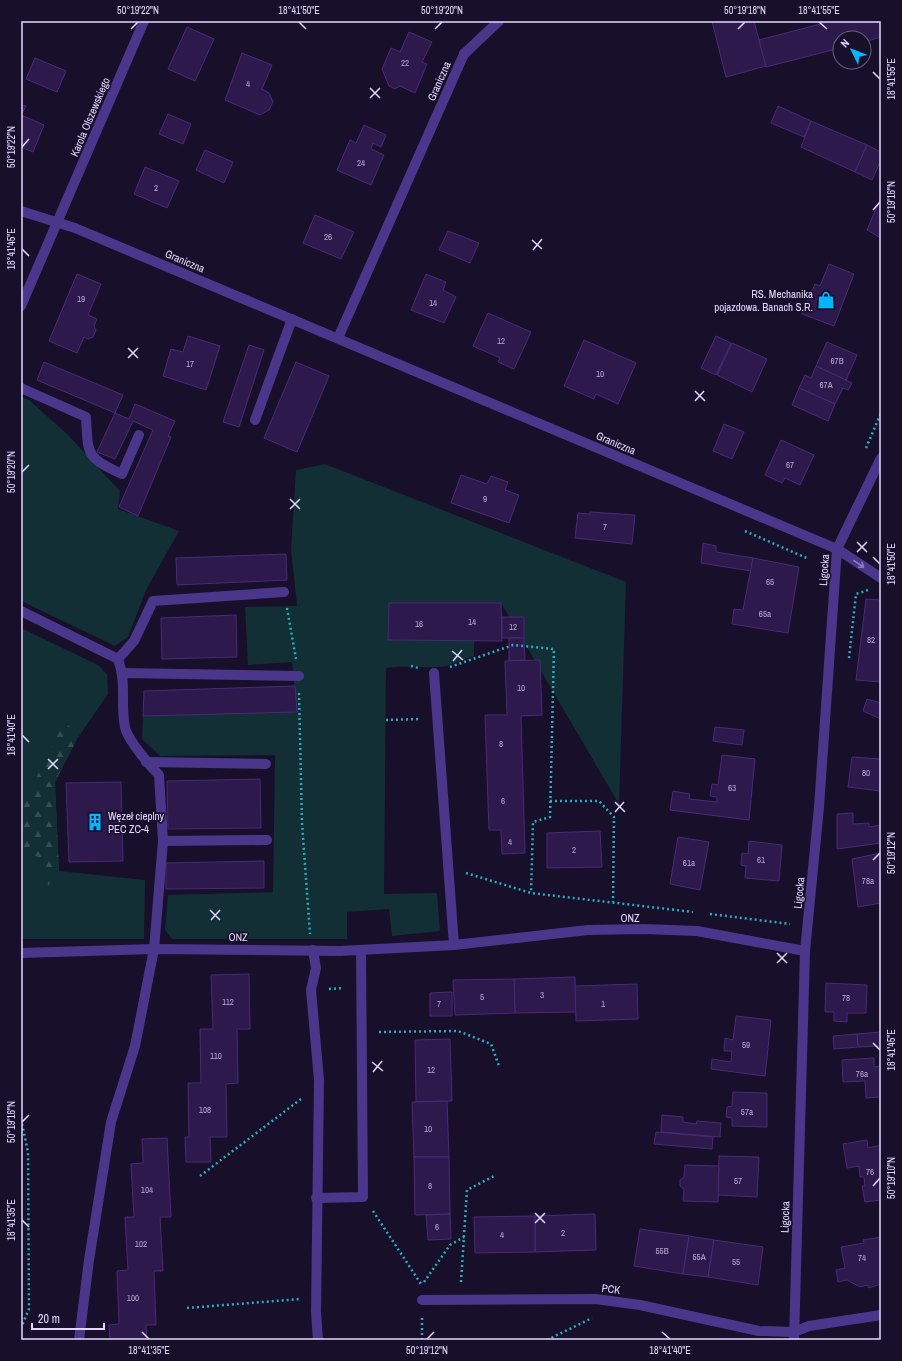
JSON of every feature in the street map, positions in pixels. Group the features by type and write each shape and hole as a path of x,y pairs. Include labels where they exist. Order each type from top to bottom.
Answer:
{"street":[{"name":"Karola Olszewskiego","path":"21,306 144,21"},
{"name":"Graniczna","path":"338,338 464,54 499,21"},
{"name":"Graniczna","path":"21,211 58,222 338,338 837,549 881,578"},
{"path":"255,420 292,319"},
{"path":"21,388 86,416 88,448 98,462 122,474 139,435"},
{"name":"Ligocka","path":"794,1336 805,951 819,807 837,549 881,458"},
{"path":"118,659 134,641 153,601 284,592"},
{"path":"21,611 118,659 123,673 125,728 146,762 159,775 163,841 154,949 135,1046 111,1122 89,1260 79,1340"},
{"path":"123,673 299,676"},
{"path":"434,673 454,945"},
{"path":"146,762 266,764"},
{"path":"163,841 266,840"},
{"name":"ONZ","path":"21,953 154,949 361,950 454,945 588,930 697,932 805,951"},
{"path":"313,950 316,968 311,990 319,1080 316,1198 316,1312 318,1340"},
{"path":"316,1198 363,1197 361,950"},
{"name":"PCK","path":"422,1300 596,1299 640,1304 759,1331 794,1336"},
{"path":"794,1336 809,1326 881,1314"}],"path":[{"path":"284,592 299,676 302,823 309,926 313,950"},
{"path":"434,673 513,646 554,649 550,817 533,822 531,893"},
{"path":"386,720 437,719"},
{"path":"550,801 599,801 614,817 613,902"},
{"path":"448,867 531,893 698,912"},
{"path":"706,913 797,925"},
{"path":"311,990 361,987"},
{"path":"361,1032 458,1031 491,1044 499,1066"},
{"path":"200,1176 303,1097"},
{"path":"21,1118 28,1152 29,1308 21,1328"},
{"path":"461,1285 466,1190 496,1175"},
{"path":"363,1197 422,1286 450,1245 464,1237"},
{"path":"187,1308 308,1299"},
{"path":"422,1300 422,1340"},
{"path":"547,1340 596,1316"}],"green space":[{"path":"21,397 29,400 67,434 120,491 118,509 179,531 146,590 128,637 115,646 21,601"},
{"path":"325,464 626,582 619,804 501,603 389,603 388,640 474,641 474,656 452,664 439,667 386,668 384,894 437,893 440,931 392,936 389,909 347,912 347,939 172,939 165,930 168,895 273,892 275,755 160,756 142,739 143,716 297,711 292,662 248,665 245,607 297,606 291,550 296,470"},
{"path":"21,628 98,665 107,674 108,694 77,739 55,782 59,871 145,880 144,939 21,939"},
{"path":"65,720 77,739 55,782 59,871 48,886 43,859 21,850 21,808"}],"building":[{"path":"712,21 754,21 766,66 726,77"},
{"path":"832,21 881,21 881,37 872,40 872,30 832,30 832,50 766,67 759,40"},
{"path":"187,27 214,39 195,81 168,69"},
{"path":"409,32 432,42 422,62 427,64 415,93 400,86 395,89 389,86 382,69 391,48 400,52"},
{"path":"242,53 272,65 262,89 269,93 273,102 269,110 260,115 225,100"},
{"path":"35,58 66,71 57,92 26,79"},
{"path":"21,105 26,106 21,115"},
{"path":"778,106 811,121 804,137 771,123"},
{"path":"168,114 191,124 183,144 159,134"},
{"path":"21,115 44,125 33,152 21,147"},
{"path":"811,121 867,145 855,172 801,147"},
{"path":"364,125 386,135 381,147 373,143 371,149 384,155 371,185 337,170 350,140 356,143"},
{"path":"867,145 881,152 881,160 872,180 855,172"},
{"path":"205,150 233,162 224,183 196,170"},
{"path":"145,167 179,181 167,208 134,194"},
{"path":"881,197 881,238 867,230"},
{"path":"315,215 354,232 341,259 303,243"},
{"path":"448,231 479,243 470,263 439,250"},
{"name":"RS. Mechanika pojazdowa. Banach S.R.","path":"829,264 854,274 834,326 802,314 815,284 820,286"},
{"path":"77,274 101,284 88,315 97,319 94,326 96,330 93,337 88,339 84,337 77,353 49,341"},
{"path":"426,274 446,282 443,290 456,297 444,323 411,310"},
{"path":"488,313 531,332 514,369 498,362 500,358 473,346"},
{"path":"188,336 220,346 206,390 163,376 171,349 183,352"},
{"path":"716,336 731,343 716,375 701,368"},
{"path":"584,340 636,363 618,404 596,394 594,399 564,386"},
{"path":"827,342 857,355 846,380 816,366"},
{"path":"732,343 767,359 752,392 717,375"},
{"path":"249,345 264,350 239,427 223,422"},
{"path":"44,362 123,395 115,413 37,380"},
{"path":"296,362 329,376 297,452 264,438"},
{"path":"816,366 852,383 848,390 843,388 835,404 799,388 805,375 811,378"},
{"path":"799,388 835,404 828,421 792,405"},
{"path":"135,404 175,421 168,436 171,437 138,516 119,507 153,430 133,421 115,459 97,452 115,413 129,419"},
{"path":"724,424 744,432 732,459 713,451"},
{"path":"781,440 814,455 800,485 785,478 782,483 765,475"},
{"path":"461,475 487,484 491,476 508,482 505,490 519,495 509,523 451,503"},
{"path":"590,512 635,515 632,544 575,538 578,513 590,514"},
{"path":"703,543 716,546 716,552 753,558 751,571 701,563"},
{"path":"286,554 287,580 177,585 176,558"},
{"path":"753,558 799,567 788,633 732,624 734,609 743,610"},
{"path":"866,599 881,600 881,682 856,680"},
{"path":"389,603 501,603 502,641 388,640"},
{"path":"236,615 237,657 162,659 161,618"},
{"path":"502,617 524,617 524,638 502,638"},
{"path":"509,638 524,638 525,660 509,661"},
{"path":"540,660 542,715 521,716 525,853 502,854 501,830 489,830 485,715 507,715 505,661"},
{"path":"295,686 297,712 143,716 144,691"},
{"path":"867,699 881,703 881,719 863,711"},
{"path":"715,727 744,730 742,745 713,741"},
{"path":"722,755 755,759 749,820 670,810 673,791 690,794 689,799 717,802 717,797 710,796 712,784 718,785"},
{"path":"852,757 881,759 881,791 848,787"},
{"path":"260,779 261,828 168,829 167,781"},
{"name":"Węzeł cieplny PEC ZC-4","path":"121,782 123,861 69,862 66,783"},
{"path":"853,813 853,824 869,823 869,827 881,825 881,843 837,849 837,814"},
{"path":"600,831 602,867 547,868 547,833"},
{"path":"678,837 709,842 700,890 670,884"},
{"path":"749,841 782,845 779,881 745,878 746,866 741,865 742,853 748,854"},
{"path":"881,853 881,903 858,907 852,859"},
{"path":"264,861 264,888 166,889 166,863"},
{"path":"249,974 250,1029 237,1029 238,1083 226,1084 227,1137 210,1137 211,1162 186,1162 185,1137 189,1137 188,1083 201,1083 200,1029 213,1029 211,975"},
{"path":"575,977 576,1012 515,1013 514,979"},
{"path":"514,979 515,1013 455,1015 453,980"},
{"path":"826,983 867,985 866,1013 847,1013 847,1022 834,1021 834,1012 825,1012"},
{"path":"637,984 638,1019 576,1021 575,986"},
{"path":"452,992 452,1016 430,1016 430,993"},
{"path":"736,1016 771,1020 765,1076 711,1069 712,1059 731,1062 732,1051 724,1051 725,1038 733,1040"},
{"path":"881,1032 881,1046 858,1047 857,1034"},
{"path":"857,1034 858,1047 834,1049 833,1036"},
{"path":"450,1039 452,1101 416,1102 415,1040"},
{"path":"874,1058 874,1067 881,1066 881,1102 880,1097 866,1098 865,1081 843,1082 842,1060"},
{"path":"733,1092 767,1093 767,1127 732,1126 732,1118 726,1117 727,1107 732,1106"},
{"path":"447,1101 449,1157 414,1157 412,1102"},
{"path":"662,1115 683,1117 683,1122 696,1124 697,1121 721,1123 720,1137 661,1132"},
{"path":"656,1132 713,1137 712,1149 654,1144"},
{"path":"167,1138 171,1217 160,1217 163,1271 154,1271 156,1325 146,1325 147,1340 110,1340 109,1325 119,1324 117,1271 128,1270 125,1217 134,1217 131,1164 143,1163 142,1139"},
{"path":"867,1140 868,1148 881,1145 881,1200 865,1202 862,1186 865,1186 864,1177 860,1177 859,1166 847,1168 843,1144"},
{"path":"719,1156 759,1157 757,1197 718,1195"},
{"path":"414,1157 449,1157 450,1214 415,1215"},
{"path":"685,1165 719,1166 718,1202 683,1201 684,1189 680,1186 680,1180 684,1177"},
{"path":"450,1214 451,1239 428,1240 426,1215"},
{"path":"595,1214 596,1250 535,1252 535,1216"},
{"path":"535,1216 535,1252 475,1253 474,1217"},
{"path":"640,1229 689,1236 683,1274 634,1266"},
{"path":"689,1236 714,1240 708,1277 683,1274"},
{"path":"881,1237 881,1284 869,1288 867,1285 860,1287 847,1280 838,1282 836,1270 845,1268 841,1247 864,1243 863,1240"},
{"path":"714,1240 763,1247 758,1285 708,1277"}],"place":[{"name":"RS. Mechanika pojazdowa. Banach S.R.","path":"826,300"},
{"name":"Węzeł cieplny PEC ZC-4","path":"95,822"}]}
